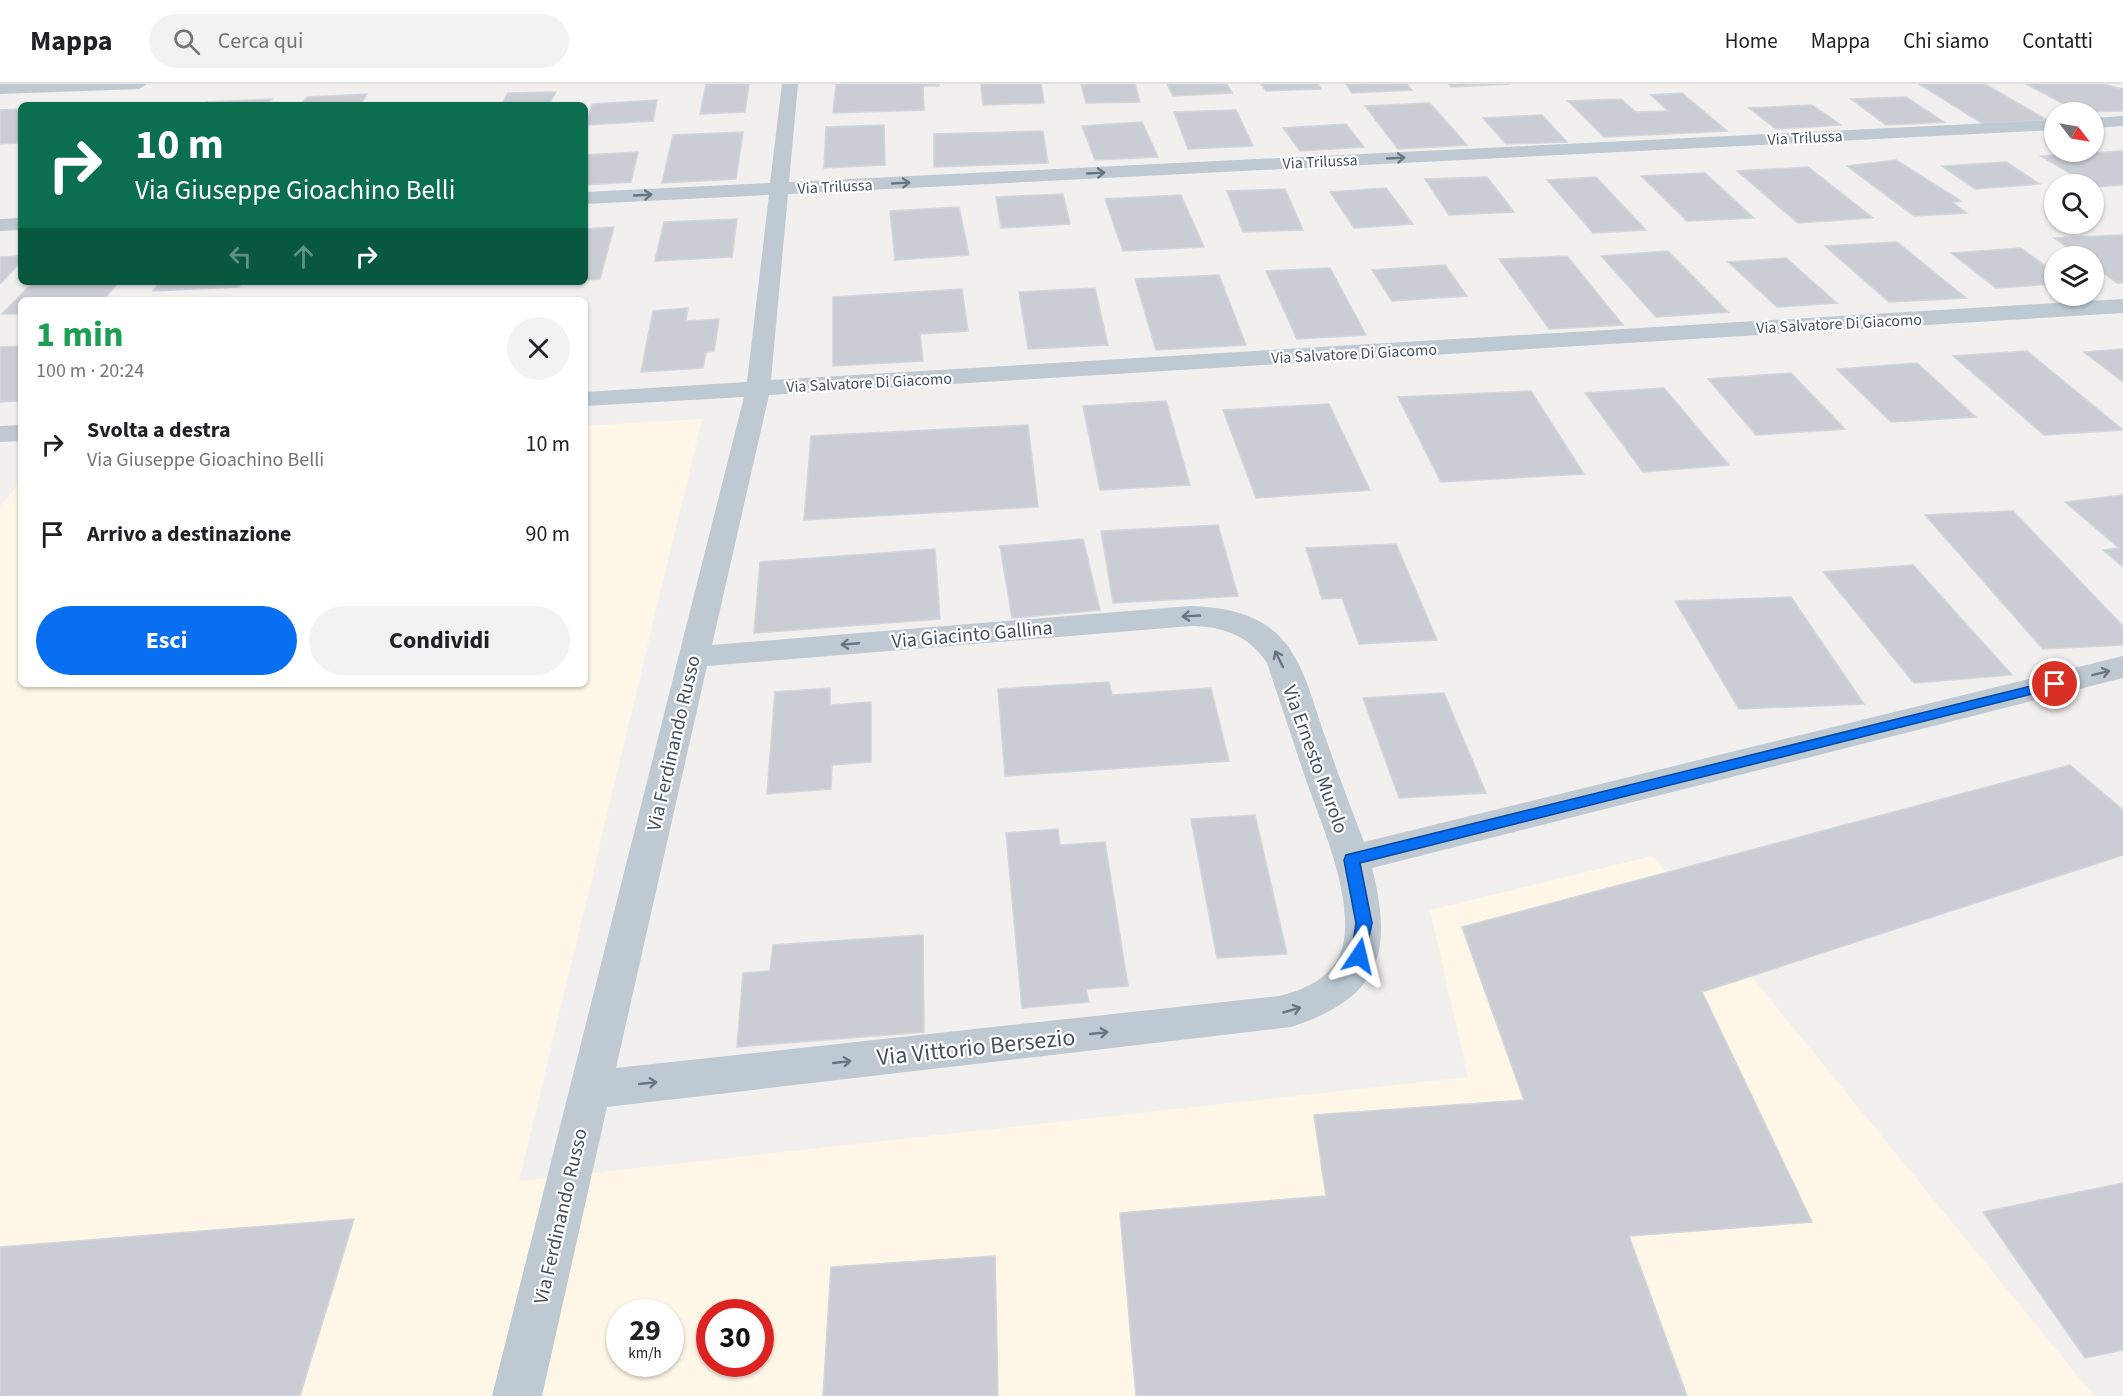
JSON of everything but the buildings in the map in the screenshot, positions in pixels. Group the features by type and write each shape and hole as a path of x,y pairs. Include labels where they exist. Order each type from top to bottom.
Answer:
{"street":[{"path":"0,89 139,84"},
{"name":"Via Ferdinando Russo","path":"517,1396 758,389 790,84"},
{"path":"2104,122 2123,121"},
{"name":"Via Trilussa","path":"588,198 2044,125"},
{"path":"0,225 18,224"},
{"name":"Via Salvatore Di Giacomo","path":"588,399 2123,306"},
{"path":"0,434 18,433"},
{"name":"Via Giacinto Gallina","path":"694,657 1190,616 1216,616 1248,627"},
{"name":"Via Ernesto Murolo","path":"1248,627 1272,645 1282,662 1352,860 1364,923 1359,956 1349,974"},
{"path":"1352,860 2123,667"},
{"name":"Via Vittorio Bersezio","path":"590,1090 1279,1013 1295,1010 1331,992 1349,974"}],"shaded area":[{"path":"702,419 519,1181 1468,1077 1430,910 1653,856 2094,1396 0,1396 0,506 18,485 18,687 588,687 588,426"}],"route":[{"path":"1359,956 1364,923 1352,860 2055,684"}]}
